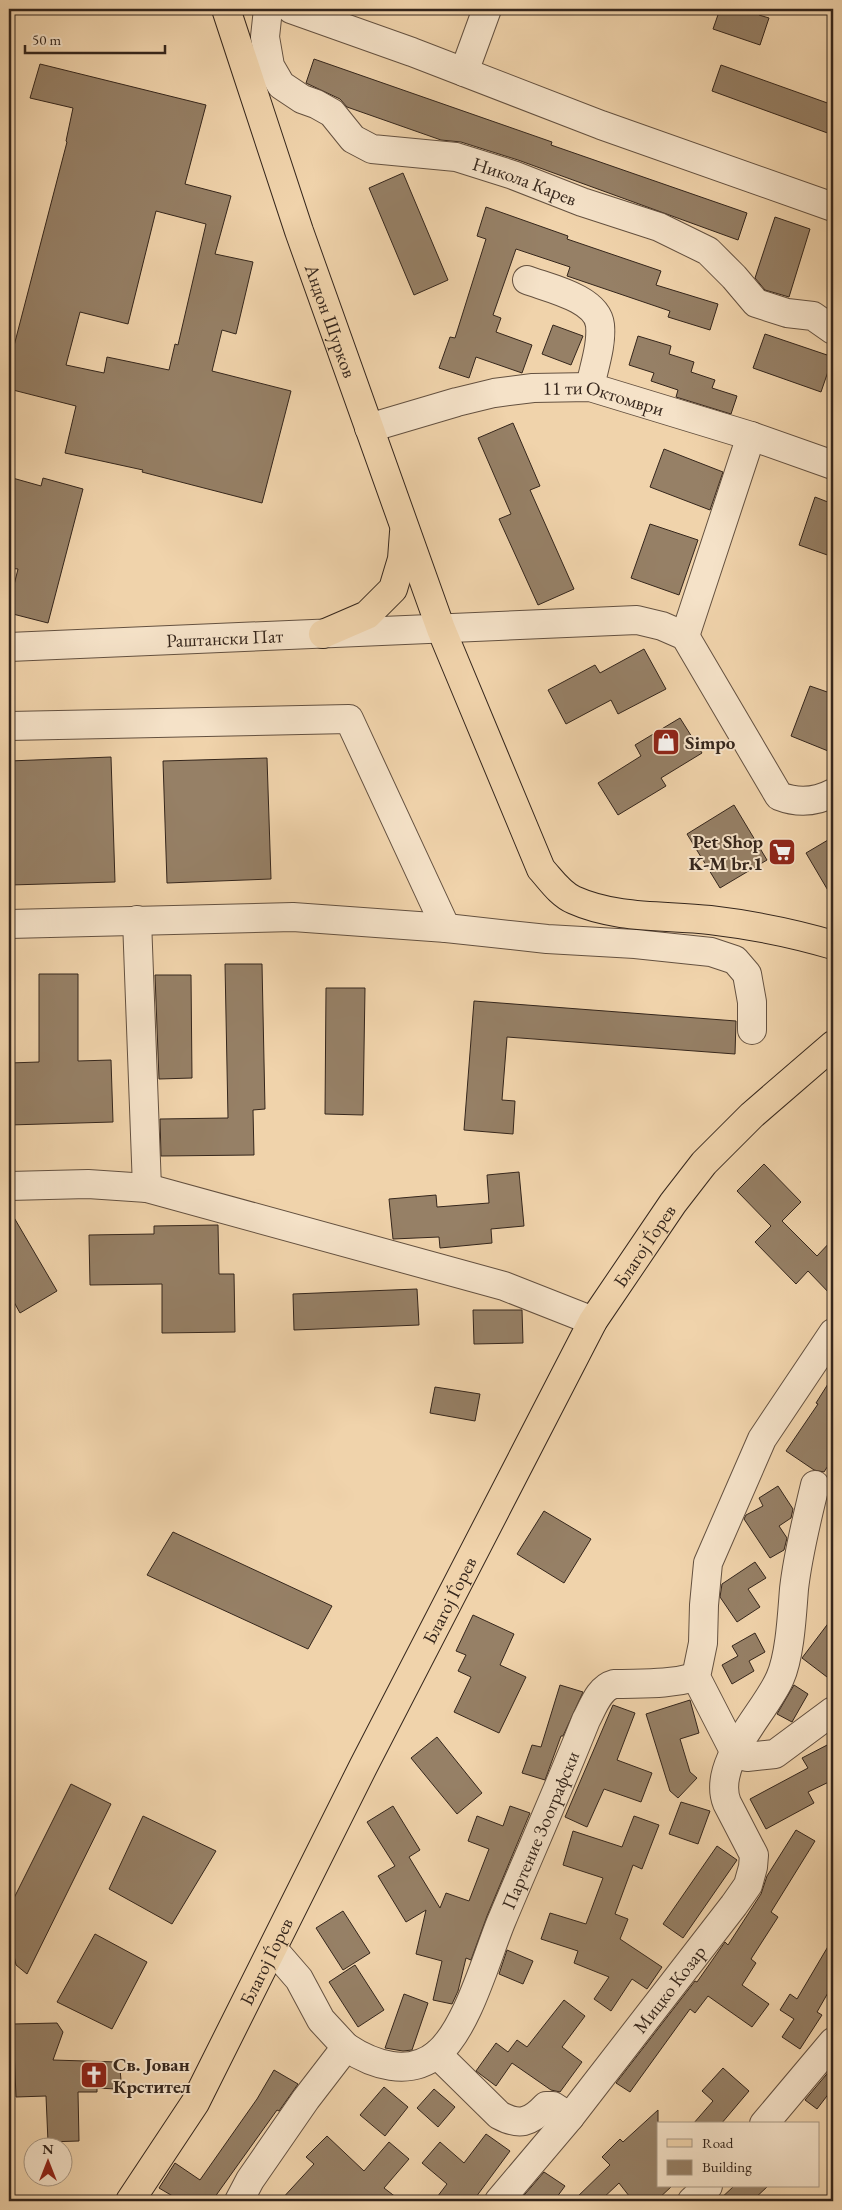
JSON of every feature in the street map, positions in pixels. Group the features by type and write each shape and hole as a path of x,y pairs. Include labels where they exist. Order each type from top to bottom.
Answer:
{"main road":[{"name":"Андон Шурков","path":"226,9 299,231 441,629 541,869 559,890 573,900 601,909 711,920 790,932 833,945"},
{"path":"323,634 367,615 393,589 402,559 404,524"},
{"name":"Благој Ѓорев","path":"130,2201 195,2103 363,1767 593,1321 673,1203 704,1163 752,1116 833,1045"}],"street":[{"name":"Никола Карев","path":"268,9 265,37 270,66 281,85 302,99 332,113 353,139 372,149 456,157 513,174 582,202 659,227 708,251 756,303 787,313 813,316 833,330"},
{"path":"291,9 464,72 601,125 833,207"},
{"path":"464,72 487,9"},
{"path":"527,280 579,299 591,308 600,323 600,336 590,387"},
{"name":"11 ти Октомври","path":"369,428 456,402 494,393 533,388 590,387 751,436 831,458"},
{"path":"685,636 751,436"},
{"path":"441,629 637,620 662,626 685,636 779,796 800,801 825,797 833,793"},
{"name":"Раштански Пат","path":"9,647 441,629"},
{"path":"9,726 349,719 446,928"},
{"path":"9,924 293,917 446,928 547,939 635,944 711,952 735,960 747,974 752,1002 752,1030"},
{"path":"137,920 147,1188"},
{"path":"9,1186 88,1184 147,1188 504,1286 593,1321"},
{"path":"833,1333 762,1439 708,1563 703,1643 696,1677 735,1753 747,1757 775,1754 833,1711"},
{"name":"Мицко Козар","path":"499,2201 570,2117 734,1905 748,1884 754,1855 740,1831 723,1794 724,1779 735,1753 780,1678 792,1621 799,1554 815,1484"},
{"name":"Партение Зоографски","path":"273,1949 299,1979 321,2020 346,2047 364,2060 403,2068 419,2065 437,2054 453,2036 480,1978 500,1923 586,1720 602,1691 614,1684 674,1683 696,1677"},
{"path":"766,2122 833,2042"},
{"path":"239,2201 250,2180 306,2099 346,2047"},
{"path":"437,2054 499,2115 512,2122 526,2121 546,2106 553,2106 570,2117"},
{"path":"692,2201 706,2188"}],"building":[{"path":"720,9 762,9 759,15 769,18 760,45 713,29"},
{"path":"314,59 552,142 551,145 747,213 738,240 518,160 461,142 441,140 347,107 340,99 306,83"},
{"path":"40,64 206,105 185,184 231,196 215,254 253,262 236,334 222,330 212,371 291,391 262,503 142,472 143,470 65,453 76,406 9,389 9,365 67,142 73,108 30,98","holes":["156,211 206,224 178,345 175,344 169,370 107,357 104,373 66,365 80,312 128,324"]},
{"path":"721,65 833,105 833,135 712,91"},
{"path":"403,173 448,280 414,295 369,188"},
{"path":"486,207 568,236 567,239 661,271 656,285 718,304 710,330 668,317 670,311 567,276 570,267 516,249 493,315 501,318 496,332 532,345 522,373 476,357 469,378 439,368 450,337 455,338 486,239 477,236"},
{"path":"775,217 810,229 789,297 765,290 755,278"},
{"path":"553,325 583,336 571,365 542,354"},
{"path":"765,334 833,357 821,392 753,368"},
{"path":"638,336 671,346 669,354 694,362 691,372 715,380 712,388 737,396 731,414 676,397 678,390 651,381 654,373 629,365"},
{"path":"513,423 540,486 530,490 574,589 538,605 499,519 511,514 478,438"},
{"path":"664,449 723,472 710,510 650,487"},
{"path":"9,477 41,486 43,478 83,489 48,623 9,613 9,605 18,569 9,568"},
{"path":"815,497 833,504 833,557 799,545"},
{"path":"650,524 698,540 679,595 631,578"},
{"path":"644,649 666,689 618,714 611,700 566,724 548,690 595,665 600,673"},
{"path":"810,686 833,694 833,753 791,736"},
{"path":"680,718 702,753 661,778 666,786 618,815 598,783 641,756 635,745"},
{"path":"111,757 115,882 10,885 9,761"},
{"path":"267,758 271,879 167,883 163,761"},
{"path":"734,805 767,860 720,888 687,834"},
{"path":"833,837 833,899 806,853"},
{"path":"225,964 262,964 265,1109 253,1110 254,1155 161,1156 160,1119 228,1118"},
{"path":"39,974 78,974 78,1061 111,1060 113,1122 9,1125 9,1063 39,1062"},
{"path":"155,975 191,975 192,1078 159,1079"},
{"path":"326,988 365,988 363,1115 325,1114"},
{"path":"474,1001 736,1021 735,1054 507,1037 502,1100 515,1101 513,1134 464,1130"},
{"path":"764,1164 801,1202 782,1221 817,1256 833,1239 833,1297 808,1271 796,1284 755,1242 771,1226 737,1191"},
{"path":"519,1172 524,1226 491,1229 492,1243 440,1248 439,1237 393,1239 389,1199 436,1195 437,1207 489,1203 487,1175"},
{"path":"9,1209 57,1291 20,1313 9,1293"},
{"path":"218,1225 219,1274 234,1274 235,1332 162,1333 162,1284 90,1285 89,1235 154,1234 154,1226"},
{"path":"417,1289 419,1325 294,1330 293,1294"},
{"path":"473,1310 522,1310 523,1343 474,1344"},
{"path":"833,1376 833,1458 824,1472 814,1470 786,1451 818,1404 816,1403"},
{"path":"435,1387 480,1394 475,1421 430,1413"},
{"path":"778,1486 793,1509 791,1518 779,1526 787,1538 784,1550 770,1558 744,1519 746,1515 763,1506 759,1498"},
{"path":"544,1511 591,1539 564,1583 517,1554"},
{"path":"173,1532 332,1606 308,1649 147,1575"},
{"path":"755,1562 766,1578 748,1589 760,1607 737,1622 720,1597 722,1584"},
{"path":"473,1615 514,1634 500,1665 526,1677 499,1733 454,1712 471,1677 458,1671 466,1655 456,1651"},
{"path":"833,1617 833,1669 827,1677 802,1658"},
{"path":"755,1633 765,1652 749,1661 754,1671 732,1684 722,1665 738,1656 732,1646"},
{"path":"560,1685 583,1692 563,1736 561,1736 545,1780 522,1773 532,1745 541,1747"},
{"path":"794,1685 808,1694 792,1722 777,1714"},
{"path":"690,1700 699,1733 680,1739 690,1772 697,1778 678,1798 670,1791 646,1714"},
{"path":"613,1705 635,1713 617,1760 652,1773 641,1802 604,1789 587,1827 565,1817"},
{"path":"437,1737 482,1793 457,1814 411,1758"},
{"path":"833,1742 833,1780 808,1792 814,1803 766,1829 750,1799 808,1768 802,1758"},
{"path":"71,1784 111,1804 27,1974 16,1965 9,1932 9,1908"},
{"path":"681,1802 710,1811 698,1844 669,1834"},
{"path":"393,1806 420,1850 409,1857 440,1908 446,1893 469,1901 489,1849 468,1841 477,1816 503,1826 510,1806 530,1813 487,1916 471,1960 466,1958 458,1991 452,2004 433,2000 442,1961 416,1954 426,1910 406,1922 378,1876 395,1866 367,1822"},
{"path":"143,1816 216,1851 172,1924 109,1889"},
{"path":"634,1816 659,1825 642,1869 633,1865 615,1914 628,1919 620,1939 662,1967 647,1989 632,1979 611,2011 594,1999 609,1977 574,1963 578,1951 541,1939 550,1913 586,1924 603,1878 563,1865 573,1831 622,1847"},
{"path":"796,1830 815,1841 771,1912 778,1917 751,1959 756,1963 742,1985 769,2004 752,2027 708,1996 695,2013 690,2009 630,2092 616,2083 695,1981 697,1982 725,1942 728,1945 761,1894 767,1876"},
{"path":"717,1846 737,1860 683,1938 663,1924"},
{"path":"343,1911 370,1953 343,1970 316,1928"},
{"path":"95,1934 147,1962 112,2029 57,2002"},
{"path":"833,1938 833,1984 817,2012 822,2015 800,2049 782,2037 794,2019 780,2010 790,1994 797,1999"},
{"path":"507,1950 533,1961 523,1984 499,1974"},
{"path":"355,1965 384,2010 358,2027 329,1982"},
{"path":"404,1994 428,2003 412,2050 403,2051 385,2048"},
{"path":"564,2000 585,2016 562,2047 582,2062 560,2092 551,2090 512,2063 496,2086 476,2071 496,2043 508,2052 517,2040 527,2047"},
{"path":"57,2023 63,2032 53,2060 117,2062 121,2080 116,2082 116,2089 97,2088 97,2092 78,2092 79,2141 72,2141 72,2138 48,2138 46,2096 16,2097 13,2024"},
{"path":"723,2068 749,2091 723,2122 695,2122 713,2101 702,2091"},
{"path":"831,2069 833,2071 833,2088 817,2109 805,2100"},
{"path":"274,2070 298,2084 279,2111 277,2110 212,2201 181,2201 159,2188 175,2163 200,2180 257,2099"},
{"path":"384,2087 408,2107 385,2136 360,2115"},
{"path":"434,2089 455,2107 438,2127 417,2108"},
{"path":"658,2110 657,2188 670,2188 656,2201 633,2201 619,2183 600,2201 573,2201 610,2165 602,2157 620,2139 623,2142"},
{"path":"486,2134 510,2151 473,2201 434,2201 447,2184 422,2163 440,2142 464,2163"},
{"path":"327,2136 364,2171 389,2142 409,2159 384,2188 401,2201 280,2201 314,2164 306,2157"},
{"path":"544,2172 565,2186 554,2201 519,2201"},
{"path":"732,2188 766,2188 752,2201 718,2201"}],"place":[{"name":"Simpo","path":"666,742"},
{"name":"Pet Shop K-M br.1","path":"782,852"},
{"name":"Св. Јован Крстител","path":"94,2075"}]}
